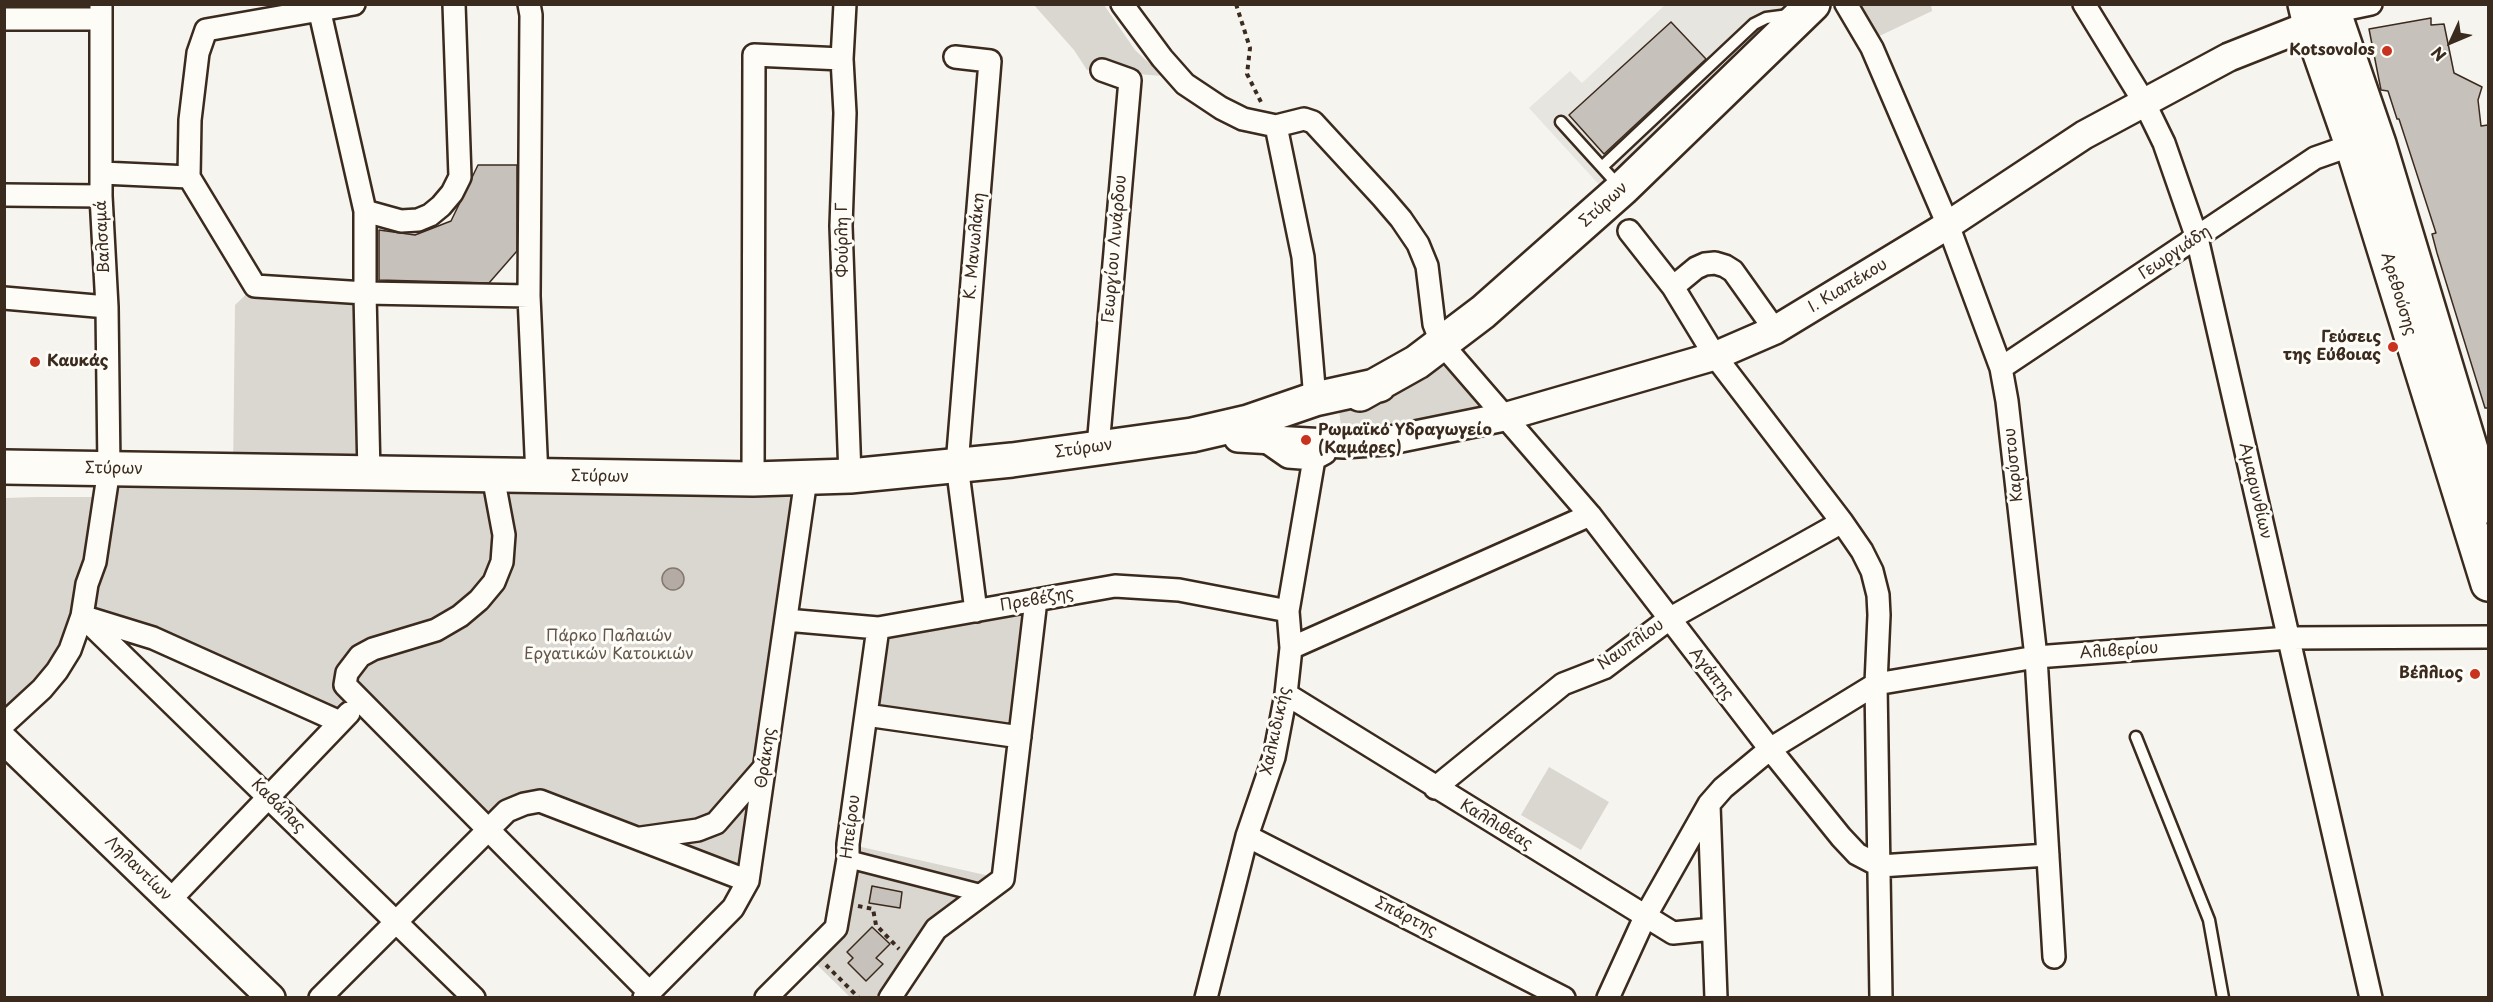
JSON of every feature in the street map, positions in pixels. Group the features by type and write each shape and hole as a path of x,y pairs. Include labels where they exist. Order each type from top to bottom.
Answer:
{"main road":[{"name":"Στύρων","path":"1192,435 1251,440 1338,405 1379,385 1442,344 1483,312 1612,178 1809,9"},
{"name":"Αρεθούσης","path":"2320,11 2352,144 2488,584"},
{"name":"Αρεθούσης","path":"2320,11 2379,144 2488,506"},
{"name":"Στύρων","path":"8,469 806,479 1012,460 1192,435 1240,424 1315,399 1379,385"}],"street":[{"path":"354,4 319,8 206,30 198,53 190,120 189,177 255,286 364,292 529,296"},
{"path":"365,211 401,221 418,220 430,215 441,206 452,193 459,177 454,4"},
{"path":"529,4 531,15 529,296 537,477"},
{"name":"Φούρλη Γ","path":"845,4 842,59 845,113 841,226 850,476"},
{"path":"1122,4 1161,58 1185,84 1221,108 1267,124 1304,119 1313,122 1401,219 1418,244 1427,266 1434,324 1442,344"},
{"path":"1138,27 1140,4"},
{"name":"Καρύστου","path":"1846,4 1872,48 1948,225 2001,368 2007,400 2036,657 2054,957"},
{"name":"Αμαρυνθίων","path":"2084,4 2144,102 2164,143 2197,238 2371,998"},
{"path":"2320,11 2371,4"},
{"path":"319,8 365,211 364,292 369,474"},
{"name":"Ι. Κιαπέκου","path":"1251,440 1344,444 1386,441 1504,417 1715,356 1775,330 1948,225 2084,135 2320,11"},
{"path":"4,19 100,12"},
{"name":"Βαλσαμά","path":"4,724 42,689 70,650 82,616 87,584 95,562 108,469 106,307 101,196 100,12"},
{"path":"753,479 754,55 842,59"},
{"name":"Κ. Μανωλάκη","path":"955,57 990,62 957,465"},
{"name":"Γεωργίου Λινάρδου","path":"1098,447 1130,80 1102,70"},
{"path":"1267,124 1303,257 1315,399"},
{"name":"Γεωργιάδη","path":"2001,368 2315,158 2352,144"},
{"path":"102,173 189,177"},
{"path":"4,195 101,196"},
{"path":"1629,231 1673,287 1715,356 1842,522 1862,551 1872,571 1878,595 1876,684 1881,998"},
{"path":"1673,287 1696,268 1705,264 1715,263 1725,266 1733,271 1775,330"},
{"path":"4,298 106,307"},
{"name":"Αγάπης","path":"1442,344 1590,515 1770,749 1841,837 1857,854 1880,866"},
{"path":"1251,440 1288,457 1314,459"},
{"name":"Ι. Κιαπέκου","path":"1314,459 1344,444"},
{"name":"Χαλκιδικής","path":"1206,998 1247,836 1274,757 1286,694 1291,648 1288,611 1314,459"},
{"path":"957,465 976,610"},
{"path":"493,476 504,535 502,562 494,582 480,600 444,626 413,639 373,649 353,661 347,673 345,685 489,829 647,995"},
{"name":"Θράκης","path":"647,995 733,908 748,881 806,479"},
{"path":"1291,648 1590,515"},
{"name":"Ναυπλίου","path":"1435,788 1563,684 1604,668 1669,619 1842,522"},
{"name":"Πρεβέζης","path":"786,620 878,628 1115,586 1179,590 1288,611"},
{"path":"890,998 936,929 1003,879 1036,600"},
{"path":"82,616 153,638 340,722"},
{"name":"Καβάλας","path":"82,616 474,998"},
{"name":"Ηπείρου","path":"766,998 836,928 848,859 878,628"},
{"name":"Αλιβερίου","path":"1608,998 1646,917 1708,804 1770,749 1876,684 2036,657 2289,638 2488,637"},
{"name":"Καλλιθέας","path":"1286,694 1673,933 1713,929"},
{"path":"170,900 360,702"},
{"path":"866,715 1020,736"},
{"name":"Ληλαντίων","path":"4,740 271,998"},
{"path":"637,838 698,830 716,823 764,768"},
{"path":"320,998 507,811 540,801 748,881"},
{"path":"1708,804 1716,998"},
{"name":"Σπάρτης","path":"1247,836 1564,998"},
{"path":"1880,866 2048,855"},
{"path":"848,859 984,894"}],"lane":[{"path":"1561,122 1612,178 1754,24 1766,18 1809,9"},
{"path":"2136,737 2209,920 2223,998"}],"path":[{"path":"1236,4 1250,48 1247,74 1263,107 1267,124"},
{"path":"840,902 873,909 876,925 915,960"},
{"path":"813,951 859,998"}],"shaded area":[{"path":"1665,5 1790,5 1603,189 1529,108 1570,71 1582,83"},
{"path":"673,568 681,571 684,579 681,587 673,590 665,587 662,579 665,571"}],"green space":[{"path":"1034,5 1104,5 1135,50 1163,76 1087,70 1074,50"},
{"path":"1855,5 1931,5 1932,11 1873,39"},
{"name":"Πάρκο Παλαιών Εργατικών Κατοικιών","path":"255,286 365,293 369,474 806,479 748,881 540,801 489,829 360,702 340,722 82,616 109,469 233,472 235,305"},
{"path":"1442,344 1504,417 1344,444 1338,405"},
{"path":"95,497 79,597 59,652 45,675 5,717 5,498"},
{"path":"1036,600 1020,737 866,715 878,628"},
{"path":"1549,767 1609,802 1581,850 1521,815"},
{"path":"848,844 1003,879 936,929 890,997 850,997 808,956 836,928"}],"building":[{"path":"2431,18 2431,25 2444,24 2454,73 2482,87 2478,100 2481,126 2488,125 2488,408 2485,408 2437,253 2432,234 2436,233 2399,119 2397,119 2388,91 2381,90 2369,29"},
{"path":"1671,22 1706,59 1604,154 1569,115"},
{"path":"478,165 517,165 517,251 489,283 379,280 379,230 415,235 451,221"},
{"path":"872,886 902,892 900,908 869,903"},
{"path":"872,927 890,944 876,958 883,964 866,981 848,963 853,958 847,952"}],"place":[{"name":"Kotsovolos","path":"2387,51"},
{"name":"Γεύσεις της Εύβοιας","path":"2393,347"},
{"name":"Καυκάς","path":"35,362"},
{"name":"Ρωμαϊκό Υδραγωγείο (Καμάρες)","path":"1306,440"},
{"name":"Βέλλιος","path":"2475,674"}]}
